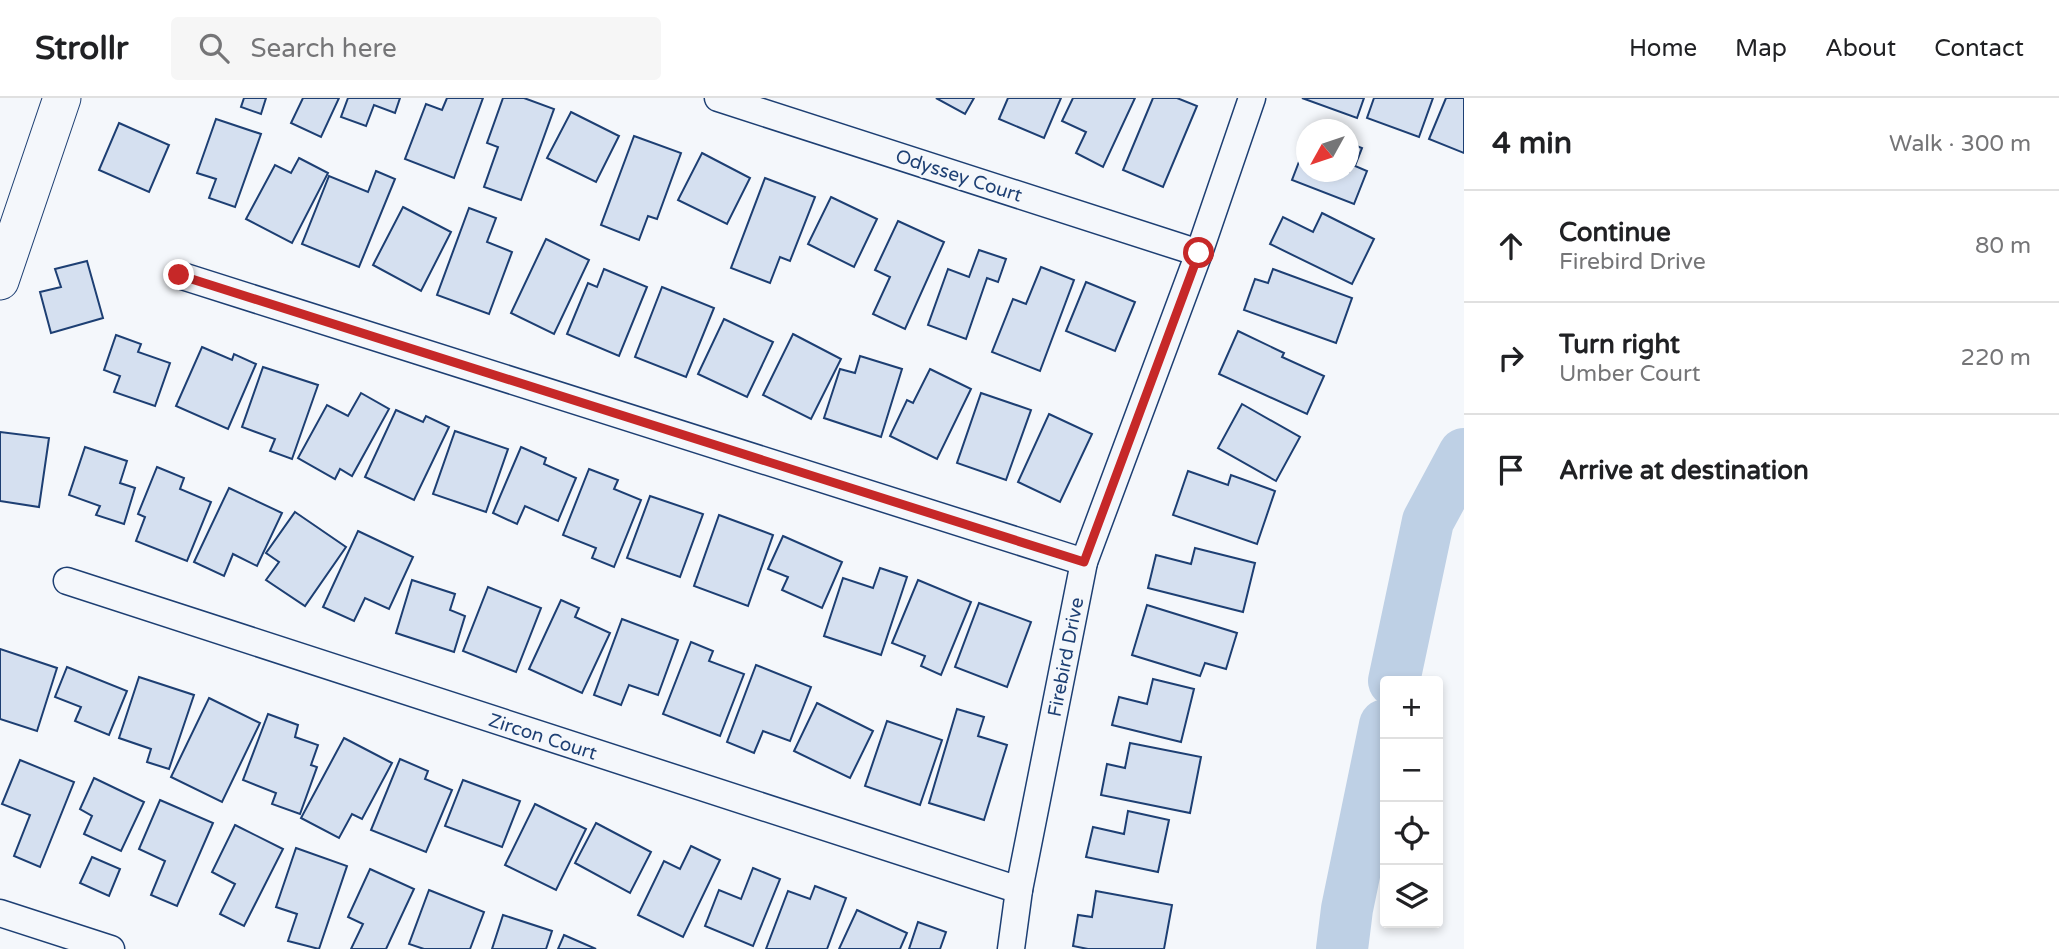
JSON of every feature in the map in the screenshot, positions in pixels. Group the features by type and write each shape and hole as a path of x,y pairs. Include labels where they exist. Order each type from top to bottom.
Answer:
{"main road":[{"path":"0,281 62,98"}],"street":[{"name":"Odyssey Court","path":"718,98 1199,253"},
{"name":"Firebird Drive","path":"1011,949 1019,890 1084,562 1199,253 1252,98"},
{"path":"179,275 1084,562"},
{"name":"Zircon Court","path":"67,581 1019,890"},
{"path":"0,913 111,949"}],"building":[{"path":"244,98 266,98 261,114 241,107"},
{"path":"303,98 339,98 321,137 291,123"},
{"path":"348,98 400,98 395,113 374,105 366,126 341,117"},
{"path":"447,98 483,98 454,178 405,159 426,104 442,110"},
{"path":"503,98 524,98 554,109 521,200 484,187 498,147 487,143"},
{"path":"936,98 974,98 965,114"},
{"path":"1008,98 1061,98 1044,138 999,119"},
{"path":"1073,98 1135,98 1103,167 1076,153 1086,132 1062,121"},
{"path":"1153,98 1177,98 1197,106 1163,187 1123,170"},
{"path":"1302,98 1364,98 1357,118"},
{"path":"1374,98 1433,98 1419,137 1367,118"},
{"path":"1446,98 1464,98 1464,153 1429,139"},
{"path":"571,112 619,136 596,182 547,158"},
{"path":"216,119 261,134 235,207 209,198 216,179 197,173"},
{"path":"119,123 169,145 149,192 99,170"},
{"path":"634,136 681,153 657,219 648,216 639,240 601,225"},
{"path":"702,153 750,178 727,224 678,200"},
{"path":"299,158 328,173 292,243 246,219 275,165 291,173"},
{"path":"1359,168 1367,171 1354,204 1297,182 1359,182"},
{"path":"376,171 395,179 359,267 302,244 329,176 368,192"},
{"path":"765,178 815,197 790,261 780,257 770,283 731,268"},
{"path":"831,197 877,219 854,267 808,244"},
{"path":"403,207 451,232 421,291 373,265"},
{"path":"469,208 496,218 487,242 512,252 489,314 437,295"},
{"path":"1322,213 1374,239 1352,284 1270,244 1283,217 1313,232"},
{"path":"898,221 944,242 905,329 873,314 890,277 875,270"},
{"path":"546,239 589,260 554,334 511,313"},
{"path":"979,250 1006,259 998,282 987,278 966,339 928,325 948,269 969,277"},
{"path":"87,261 103,318 51,333 40,292 61,287 55,269"},
{"path":"1041,267 1074,280 1040,371 992,352 1013,299 1026,304"},
{"path":"604,269 647,287 619,356 567,334 588,283 597,287"},
{"path":"1273,269 1352,298 1336,343 1244,310 1255,279 1268,283"},
{"path":"1086,282 1135,302 1115,351 1066,331"},
{"path":"662,287 714,308 686,377 635,357"},
{"path":"724,319 773,342 747,397 698,374"},
{"path":"1238,331 1284,353 1282,357 1324,376 1307,414 1219,374"},
{"path":"793,334 841,359 811,419 763,395"},
{"path":"116,335 141,344 138,352 170,363 155,406 114,392 120,376 104,370"},
{"path":"202,347 232,360 234,354 256,364 228,429 176,406"},
{"path":"860,356 902,369 881,437 824,418 840,369 855,373"},
{"path":"263,367 318,385 292,459 270,451 275,439 242,427"},
{"path":"930,369 971,389 937,459 890,436 907,400 913,403"},
{"path":"361,393 389,409 352,476 340,469 335,479 298,458 327,405 348,416"},
{"path":"981,393 1031,410 1006,480 957,463"},
{"path":"1242,404 1300,437 1276,481 1218,448"},
{"path":"396,410 423,422 426,416 449,427 414,500 365,477"},
{"path":"1049,414 1092,434 1060,502 1018,482"},
{"path":"455,431 508,449 486,512 433,494"},
{"path":"0,432 49,438 39,507 0,501"},
{"path":"85,447 127,461 120,483 135,488 124,524 96,515 100,506 69,495"},
{"path":"521,447 546,458 544,464 576,478 558,521 525,506 517,524 493,513"},
{"path":"157,467 184,478 180,489 211,502 187,561 136,541 145,517 138,514"},
{"path":"589,469 618,480 614,489 641,500 614,567 592,558 596,548 563,535"},
{"path":"1188,471 1228,485 1231,475 1275,491 1257,544 1173,515"},
{"path":"229,488 282,513 257,566 233,554 224,576 194,562"},
{"path":"650,496 703,514 680,577 627,558"},
{"path":"295,512 346,547 305,606 266,580 279,562 266,553"},
{"path":"719,515 773,535 748,606 694,586"},
{"path":"358,531 413,557 389,609 365,598 354,621 323,607"},
{"path":"783,536 842,562 822,608 782,590 788,577 768,569"},
{"path":"1195,548 1255,563 1243,612 1148,588 1156,555 1191,564"},
{"path":"880,568 907,577 881,655 824,636 843,578 873,588"},
{"path":"412,580 455,594 450,610 465,616 454,652 396,633"},
{"path":"918,580 971,602 941,675 921,666 925,656 892,643"},
{"path":"488,587 541,608 516,672 463,651"},
{"path":"561,600 579,608 575,617 610,633 582,693 529,669"},
{"path":"979,603 1031,622 1007,687 955,667"},
{"path":"1147,605 1237,633 1226,669 1205,663 1200,676 1132,655"},
{"path":"622,619 678,640 658,695 629,685 621,705 594,695"},
{"path":"691,642 713,651 709,661 744,674 720,736 663,714"},
{"path":"0,649 57,668 37,731 0,719"},
{"path":"756,665 811,687 790,741 763,731 754,753 727,742"},
{"path":"67,667 127,691 109,735 75,721 81,707 55,697"},
{"path":"139,677 194,695 169,769 147,762 151,749 119,738"},
{"path":"1153,679 1194,689 1181,742 1112,725 1119,697 1147,704"},
{"path":"209,698 260,723 222,802 171,777"},
{"path":"817,703 873,731 850,778 794,751"},
{"path":"957,709 984,717 978,736 1007,745 984,820 929,803"},
{"path":"268,714 298,725 295,737 318,745 311,765 317,767 300,814 272,804 276,793 243,780"},
{"path":"887,721 942,740 920,805 865,786"},
{"path":"344,738 392,763 362,819 352,814 339,838 301,818"},
{"path":"1130,743 1201,757 1190,813 1101,795 1107,764 1125,768"},
{"path":"400,759 428,771 425,779 452,790 426,852 371,830"},
{"path":"20,760 74,782 40,867 14,856 30,815 2,804"},
{"path":"94,778 144,802 121,851 84,834 92,816 80,809"},
{"path":"463,780 520,801 502,847 445,826"},
{"path":"160,800 213,823 177,906 151,895 165,861 139,849"},
{"path":"535,804 586,829 556,890 505,865"},
{"path":"1128,811 1169,820 1158,872 1086,857 1093,827 1124,834"},
{"path":"596,823 651,852 630,893 575,863"},
{"path":"235,825 283,849 244,926 220,914 235,884 212,872"},
{"path":"691,846 720,860 683,937 638,915 664,861 680,869"},
{"path":"296,848 347,866 319,949 288,941 297,914 276,907"},
{"path":"92,857 120,869 109,896 80,883"},
{"path":"753,868 780,879 753,946 705,926 719,890 741,899"},
{"path":"370,869 414,889 386,949 351,949 363,924 348,917"},
{"path":"815,886 846,898 827,949 766,949 788,891 810,899"},
{"path":"429,890 484,912 470,949 424,949 409,944"},
{"path":"1096,891 1172,905 1164,949 1088,949 1073,946 1078,915 1092,917"},
{"path":"857,910 907,933 900,949 839,949"},
{"path":"503,915 552,931 546,949 492,949"},
{"path":"918,922 946,932 940,949 909,949"},
{"path":"564,935 596,949 558,949"}],"waterway":[{"path":"1395,676 1428,521 1464,454"},
{"path":"1342,949 1347,909 1382,739"}],"route":[{"path":"179,275 1084,562 1199,253"}]}
